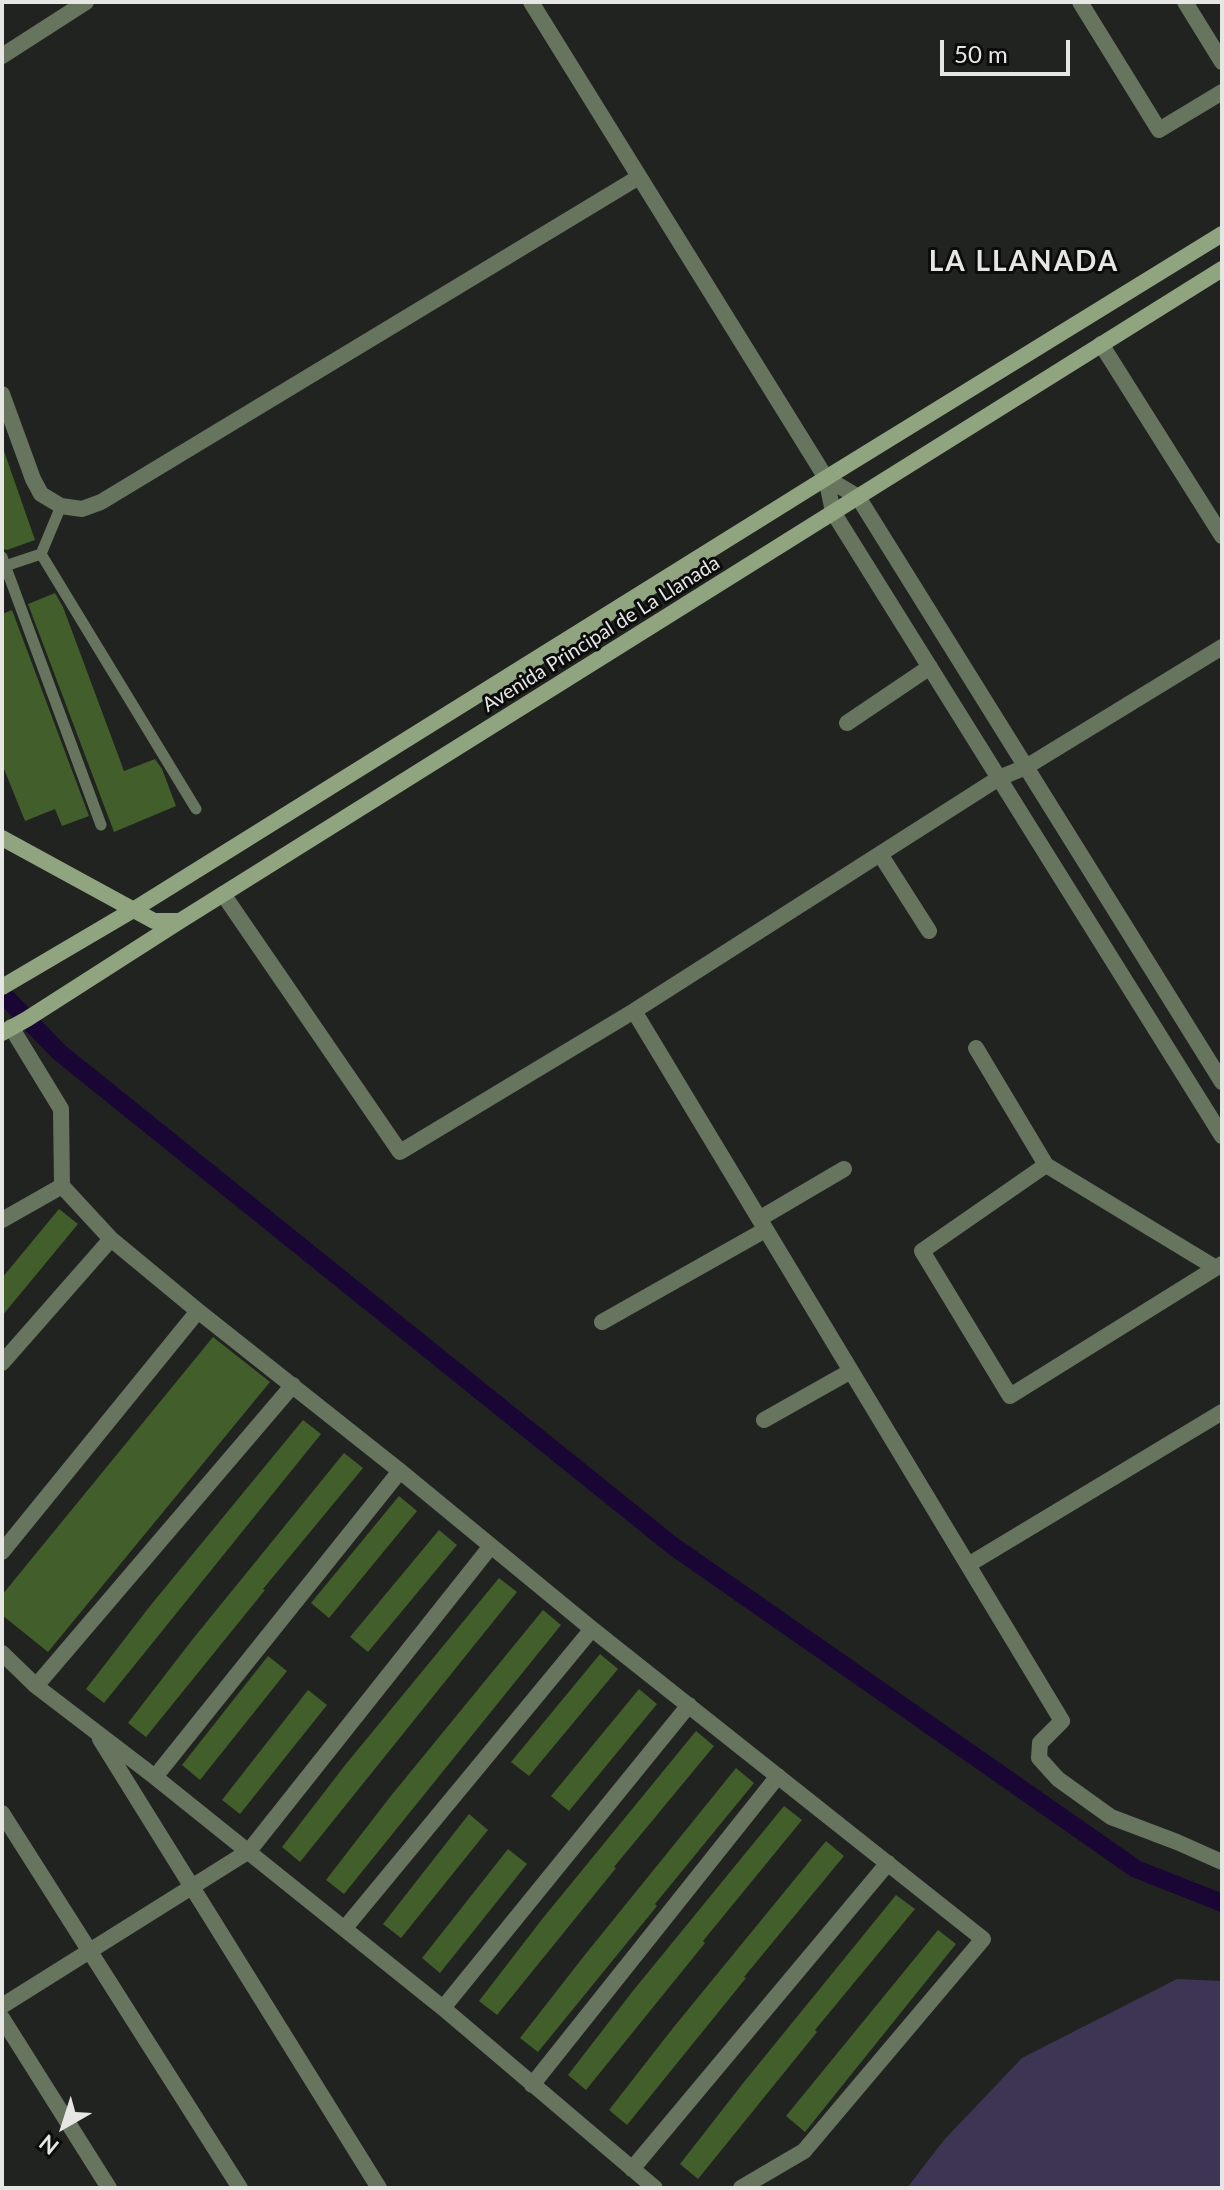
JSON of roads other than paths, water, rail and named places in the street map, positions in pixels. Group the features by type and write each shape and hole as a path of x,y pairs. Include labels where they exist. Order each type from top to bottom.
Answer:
{"main road":[{"name":"Avenida Principal de La Llanada","path":"2,987 133,910 1222,234"},
{"name":"Avenida Principal de La Llanada","path":"7,1030 1222,269"},
{"path":"2,838 154,921 180,921"},
{"path":"133,910 140,928 133,951"}],"street":[{"path":"2,56 86,2"},
{"path":"531,2 826,478 833,512 999,778 1216,1112 1222,1136"},
{"path":"1080,2 1159,130 1222,92"},
{"path":"1185,2 1222,62"},
{"path":"2,394 41,494 61,506 82,509 101,502 639,177"},
{"path":"1101,344 1222,536"},
{"path":"826,478 858,497 1222,1082"},
{"path":"223,894 400,1152 634,1011 999,778 1026,767 1222,647"},
{"path":"847,723 930,667"},
{"path":"880,854 929,931"},
{"path":"634,1011 1062,1721 1040,1743 1039,1758 1058,1779 1111,1817 1222,1862"},
{"path":"7,1030 61,1109 62,1186 111,1239 592,1629 983,1939 804,2151 741,2188"},
{"path":"976,1048 1046,1165 1219,1266 1010,1396 922,1251 1046,1165"},
{"path":"602,1322 762,1224 844,1169"},
{"path":"2,1220 62,1186"},
{"path":"2,1363 111,1239"},
{"path":"2,1552 198,1311"},
{"path":"764,1420 851,1371"},
{"path":"36,1686 293,1385"},
{"path":"968,1565 1222,1412"},
{"path":"155,1777 400,1471"},
{"path":"2,2006 249,1851 491,1546"},
{"path":"345,1928 592,1629"},
{"path":"2,1653 36,1686 249,1851 443,2008 655,2188"},
{"path":"443,2008 689,1705"},
{"path":"95,1731 379,2188"},
{"path":"532,2085 778,1776"},
{"path":"2,1813 240,2188"},
{"path":"632,2169 888,1863"},
{"path":"2,2018 109,2188"}],"lane":[{"path":"41,554 61,506"},
{"path":"41,554 3,563 101,825"},
{"path":"41,554 196,809"}],"waterway":[{"path":"2,993 59,1052 673,1546 1136,1869 1222,1903"}],"district":[{"name":"LA LLANADA","path":"1024,262"}]}
